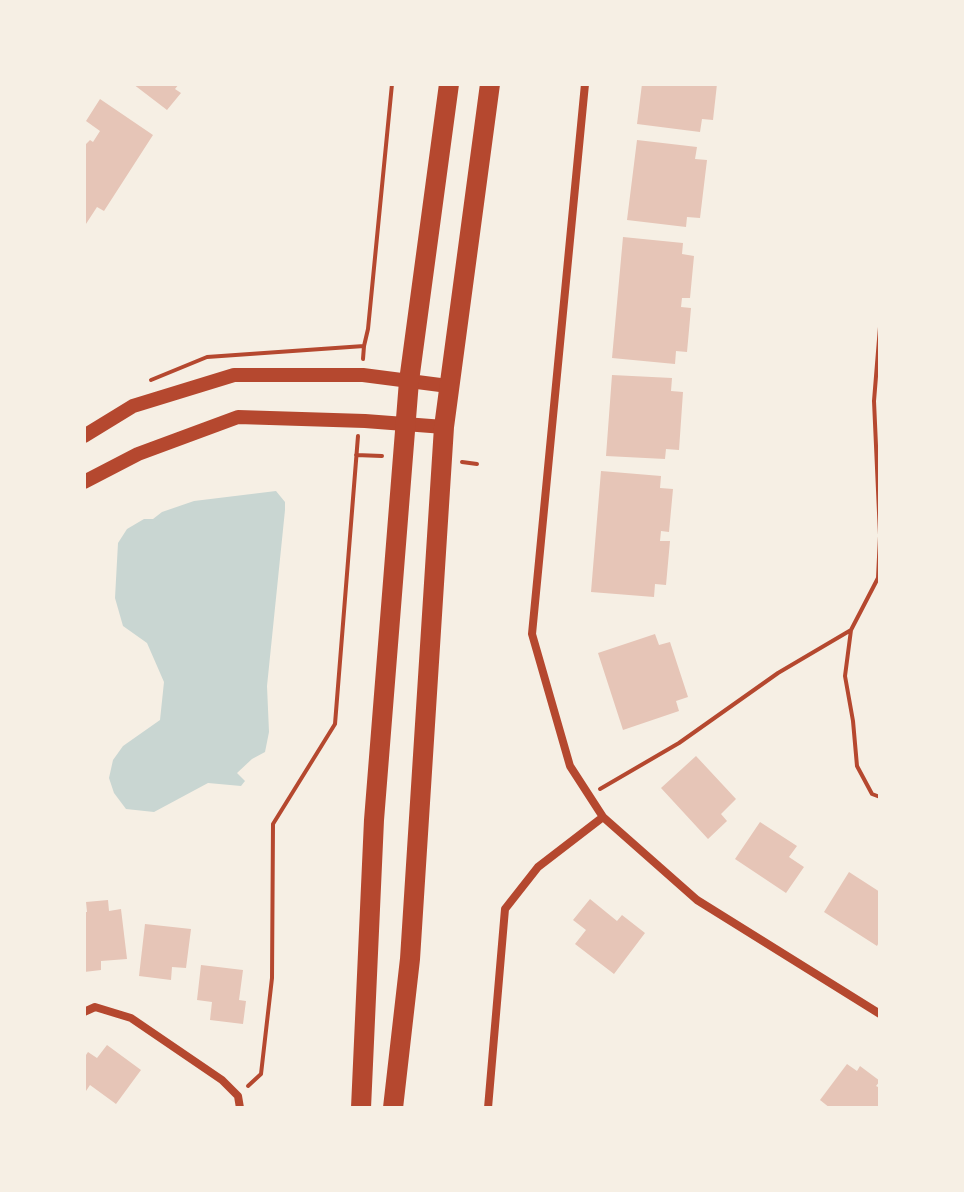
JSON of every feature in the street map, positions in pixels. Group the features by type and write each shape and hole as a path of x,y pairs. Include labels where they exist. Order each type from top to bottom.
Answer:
{"main road":[{"path":"361,1108 374,820 409,381 449,84"},
{"path":"393,1108 410,959 444,427 490,84"}],"street":[{"path":"585,84 532,634 570,766 603,817 697,900 880,1014"},
{"path":"84,436 133,406 234,375 363,375 448,386"},
{"path":"84,482 138,454 238,417 444,427"},
{"path":"488,1108 505,909 538,867 603,817"},
{"path":"84,1012 95,1007 131,1018 222,1080 238,1096 240,1108"}],"path":[{"path":"363,375 392,84"},
{"path":"880,327 874,401 880,535 878,578 851,630 845,676 857,766 872,794 880,797"},
{"path":"137,385 207,357 364,346"},
{"path":"238,1096 261,1074 263,1061 272,978 273,824 335,724 359,421"},
{"path":"589,796 679,743 778,673 851,630"}],"shaded area":[{"path":"276,491 285,502 285,510 267,686 269,732 265,752 237,773 245,781 241,786 208,783 154,812 126,809 114,793 109,778 113,760 123,746 160,720 164,682 147,643 123,626 115,598 118,543 127,529 144,519 153,519 162,512 194,501"}],"building":[{"path":"133,84 179,84 175,89 181,93 167,110"},
{"path":"642,84 717,84 713,120 702,119 700,132 637,124"},
{"path":"100,99 153,135 104,211 97,207 84,227 84,146 90,140 93,142 100,131 86,121"},
{"path":"637,140 697,147 695,159 707,160 700,218 687,217 686,227 627,220"},
{"path":"623,237 683,243 682,254 694,256 690,298 682,298 681,307 691,308 687,352 676,351 675,364 612,358"},
{"path":"612,375 672,378 671,391 683,392 679,450 666,449 665,459 606,456"},
{"path":"601,471 661,476 660,488 673,489 669,532 661,531 660,541 670,541 666,585 655,584 654,597 591,592"},
{"path":"655,634 659,645 670,642 688,697 676,701 679,711 623,730 598,653"},
{"path":"696,756 736,799 721,814 727,821 708,839 661,788"},
{"path":"760,822 797,846 789,857 804,867 786,893 735,859"},
{"path":"849,872 880,892 880,940 877,946 824,912"},
{"path":"590,899 617,921 622,915 645,933 614,974 575,944 586,930 573,920"},
{"path":"108,900 109,911 121,909 127,959 101,961 101,970 84,972 86,902"},
{"path":"145,924 191,929 186,968 172,967 171,980 139,976"},
{"path":"201,965 243,970 239,1000 246,1001 243,1024 210,1020 212,1002 197,1000"},
{"path":"107,1045 141,1070 116,1104 90,1085 86,1091 84,1089 84,1058 88,1052 97,1058"},
{"path":"847,1064 857,1071 860,1066 880,1081 876,1086 880,1088 880,1108 830,1108 820,1100"}]}
